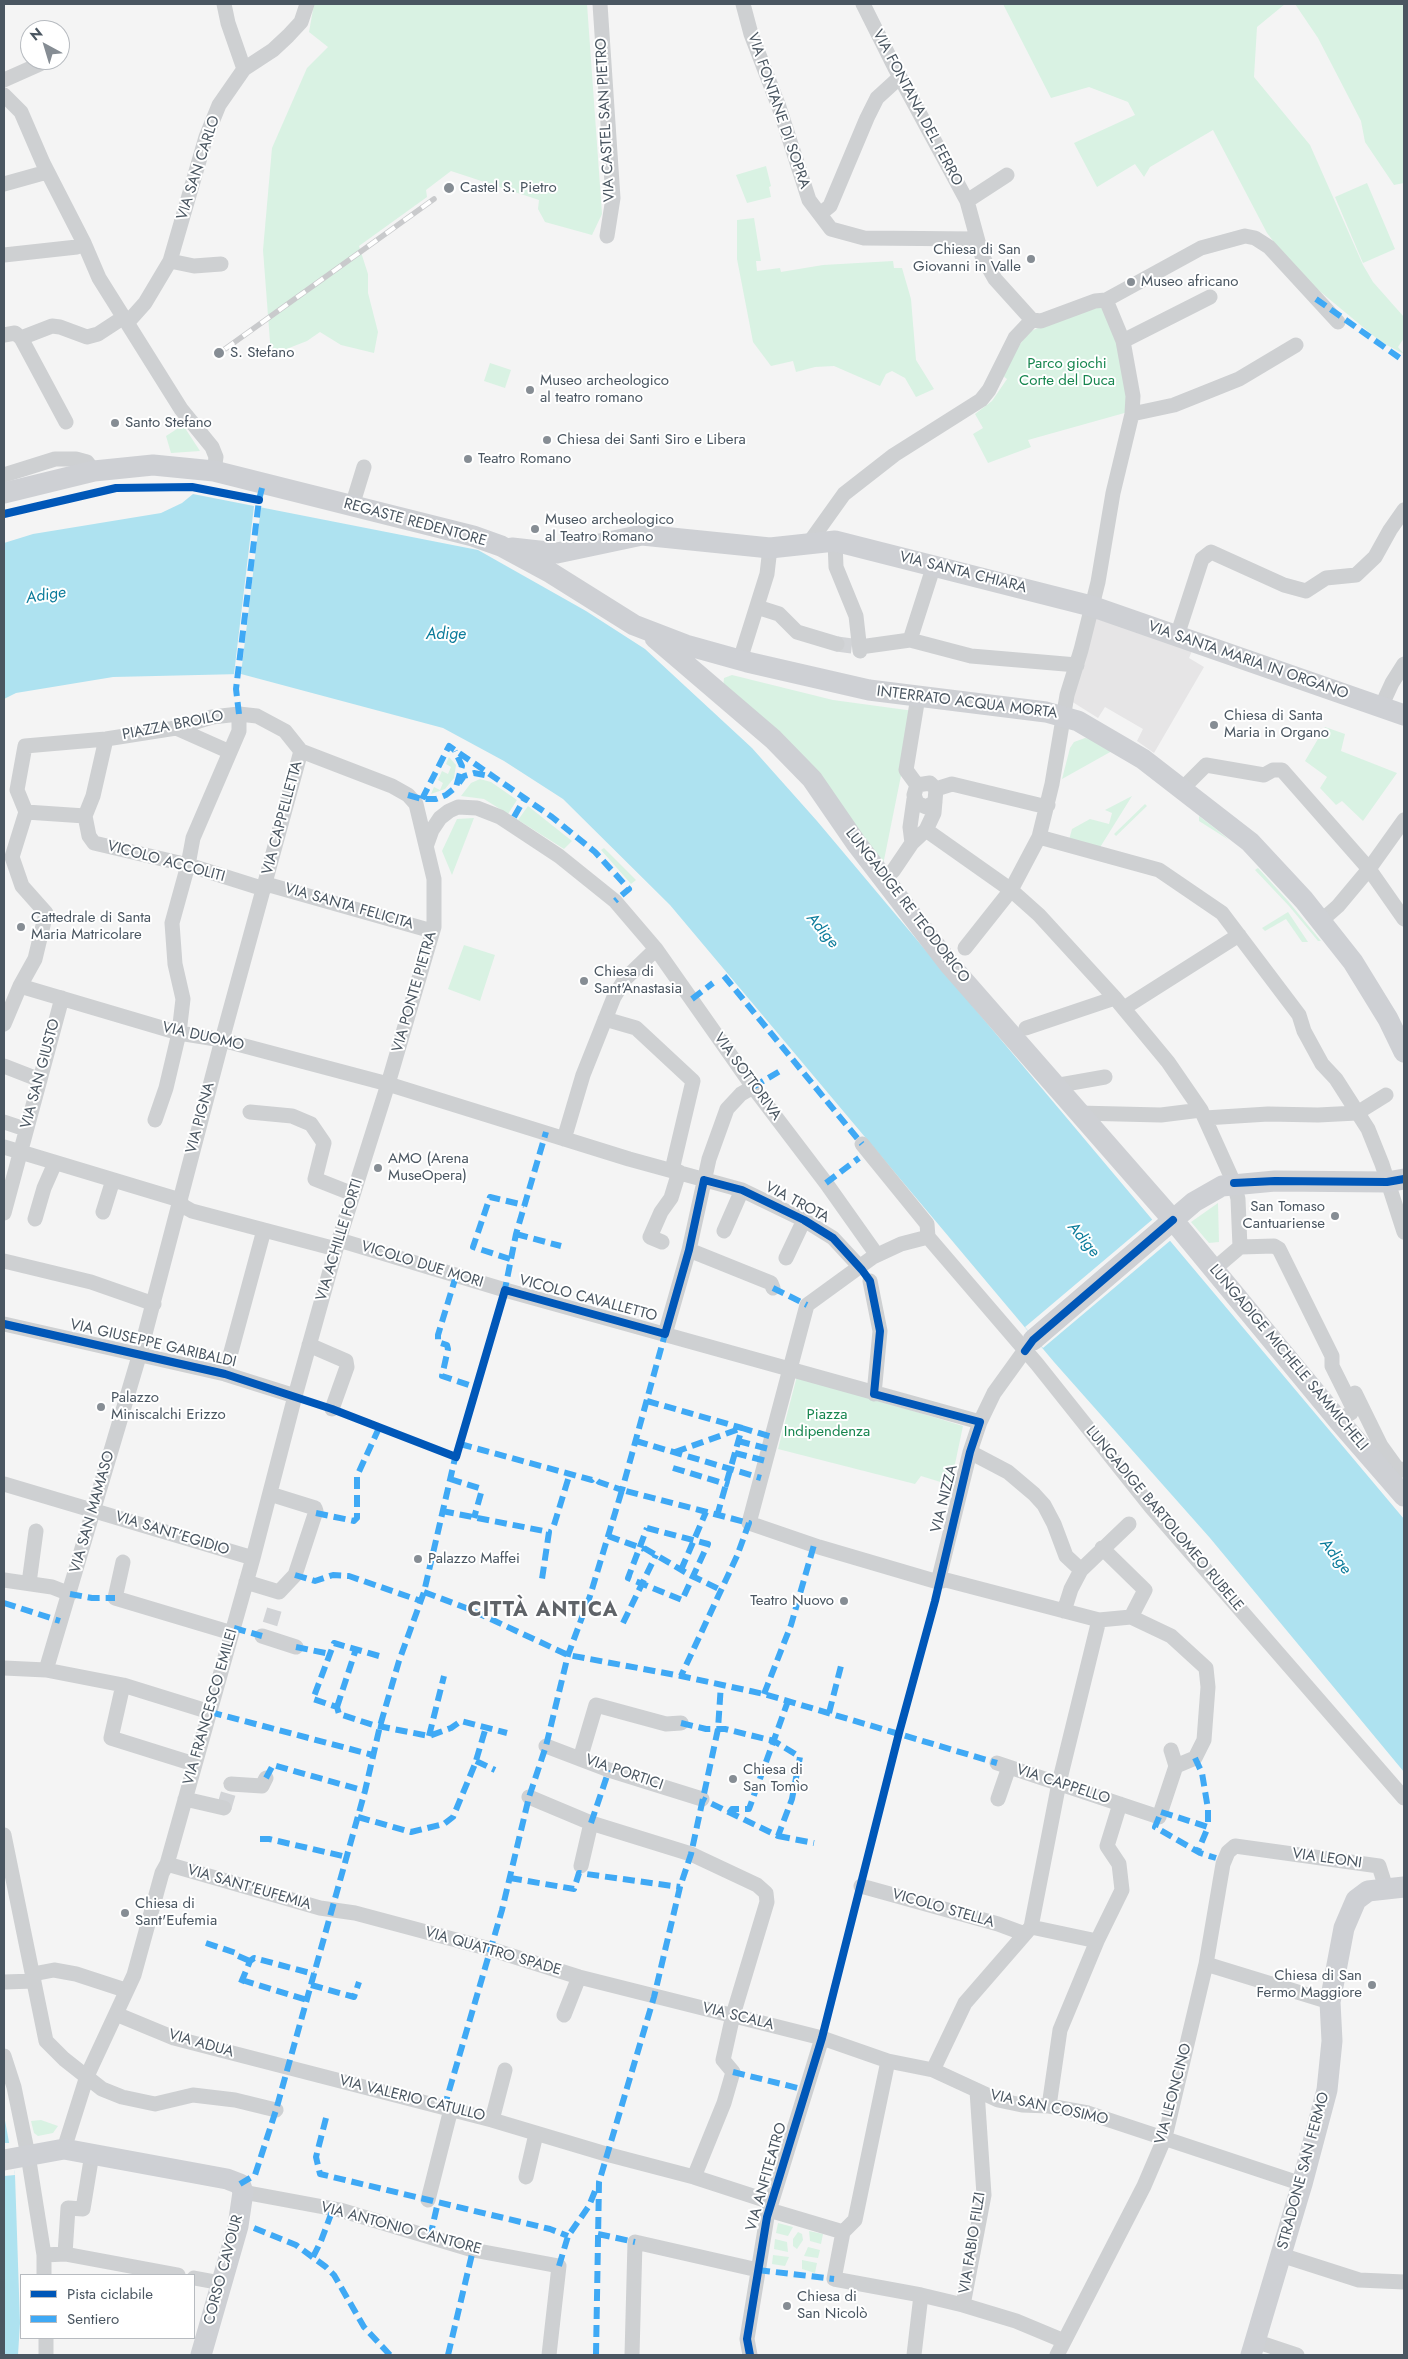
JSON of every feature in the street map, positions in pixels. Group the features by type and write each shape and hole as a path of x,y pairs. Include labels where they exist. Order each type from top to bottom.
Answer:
{"street":[{"path":"224,4 228,23 244,68"},
{"name":"VIA SAN CARLO","path":"21,338 52,326 60,327 87,338 126,319 146,303 170,261 206,137 219,105 244,68 274,50 301,22 307,4"},
{"name":"VIA CASTEL SAN PIETRO","path":"600,4 613,198 607,236"},
{"name":"VIA FONTANE DI SOPRA","path":"742,4 809,200 831,228 864,238 977,240"},
{"name":"VIA FONTANA DEL FERRO","path":"863,4 969,206 982,256 995,279 1032,320"},
{"path":"4,80 26,70"},
{"path":"820,214 830,206 866,118 877,98 900,77"},
{"path":"4,95 21,112 47,172 84,243 99,278 181,409 212,447 216,457 214,471"},
{"path":"4,184 47,172"},
{"path":"969,206 1007,175"},
{"path":"809,544 844,494 894,455 981,400 1015,338 1032,320 1041,321 1095,301 1106,300 1201,248 1245,236 1255,238 1269,247 1338,322"},
{"path":"4,255 77,247 84,243"},
{"path":"170,261 194,266 221,264"},
{"path":"1123,341 1210,298"},
{"path":"965,948 1011,890 1039,837 1048,805 1063,715 1098,582 1116,476 1132,414 1133,396 1123,341 1106,300"},
{"path":"4,335 15,333 21,338 66,422"},
{"path":"1132,414 1174,405 1239,379 1296,345"},
{"path":"6,471 55,458 76,459 87,462 94,471"},
{"name":"REGASTE REDENTORE","path":"4,493 94,471 153,465 214,471 473,536 550,561"},
{"path":"352,506 364,467"},
{"path":"1177,636 1202,558 1211,552 1284,585 1306,591 1326,578 1356,575 1374,557 1404,510"},
{"path":"550,561 642,535 770,548 835,541 836,567 856,616 860,649 910,640 971,656 1077,665"},
{"name":"VIA SANTA CHIARA","path":"835,541 1091,606"},
{"path":"715,690 715,680 721,668 730,662 740,660 767,574 770,548"},
{"path":"550,561 623,619 648,632"},
{"path":"910,640 934,565"},
{"name":"VIA SANTA MARIA IN ORGANO","path":"1091,606 1404,715"},
{"path":"757,607 779,614 797,632 837,644"},
{"name":"INTERRATO ACQUA MORTA","path":"648,632 740,660 869,690 1063,715 1096,731 1143,759 1202,802 1250,842 1282,875 1321,921 1365,980 1404,1052"},
{"name":"LUNGADIGE RE TEODORICO","path":"648,632 773,739 812,779 883,878 949,964 1152,1196 1163,1228"},
{"path":"1381,707 1392,683 1404,664"},
{"path":"918,697 906,770 916,792 917,803 926,806 936,795 952,784 1043,806 1048,805"},
{"path":"155,1120 166,1088 179,1033 184,999 176,964 172,923 188,865 193,838 239,731 239,714 257,716 285,731 301,752"},
{"name":"PIAZZA BROILO","path":"26,812 17,790 25,746 106,739 176,728 212,718 239,714"},
{"path":"176,728 230,752"},
{"path":"4,1024 20,986 35,959 46,913 22,886 12,857 26,812 85,816 93,796 106,739"},
{"name":"VIA PONTE PIETRA","path":"301,752 392,786 408,795 416,804 427,844 434,879 432,931 388,1084"},
{"name":"VIA CAPPELLETTA","path":"265,887 301,752"},
{"path":"1183,788 1206,765 1264,775 1273,770 1282,770 1369,869 1404,919"},
{"path":"883,878 893,871 912,842 926,830 934,813 936,795 930,783 916,792 910,827 912,842"},
{"name":"VIA SOTTORIVA","path":"427,844 432,830 440,818 449,811 458,808 477,808 500,817 559,856 615,901 656,949 753,1088 826,1183 877,1255"},
{"name":"VICOLO ACCOLITI","path":"85,816 90,836 94,843 188,865 265,887"},
{"path":"1321,921 1338,906 1369,869 1404,820"},
{"path":"926,830 1011,890 1040,915 1120,1003 1168,1062 1203,1114 1234,1183 1238,1199 1240,1247"},
{"path":"1039,837 1159,870 1222,913 1299,1014 1304,1031 1322,1064 1336,1079 1368,1129 1396,1181 1404,1232"},
{"name":"VIA SANTA FELICITA","path":"265,887 432,931"},
{"name":"VIA PIGNA","path":"140,1354 222,1040 265,887"},
{"path":"1026,1028 1120,1003 1239,935"},
{"path":"564,1139 583,1075 604,1019 626,979 656,949"},
{"name":"VIA DUOMO","path":"20,986 179,1033 222,1040 388,1084 564,1139"},
{"name":"VIA SAN GIUSTO","path":"4,1213 25,1129 62,998"},
{"path":"604,1019 636,1028 673,1060 693,1081 671,1198 661,1212 650,1237 662,1242"},
{"path":"4,1066 40,1080"},
{"path":"1054,1086 1105,1078"},
{"name":"VIA ACHILLE FORTI","path":"295,1396 337,1244 388,1084"},
{"path":"665,1334 688,1250 709,1159 727,1109 741,1094 753,1088"},
{"path":"1078,1113 1318,1115 1357,1113 1386,1095"},
{"path":"250,1112 292,1116 311,1124 324,1144 314,1179 353,1194"},
{"path":"4,1122 25,1129"},
{"name":"VIA TROTA","path":"564,1139 742,1190 804,1220 833,1238 858,1266"},
{"name":"LUNGADIGE BARTOLOMEO RUBELE","path":"862,1144 927,1224 928,1237 1029,1345 1151,1507 1404,1798"},
{"name":"VICOLO DUE MORI","path":"4,1147 21,1150 55,1163 180,1200 183,1206 192,1211 264,1230 337,1244 505,1290"},
{"path":"35,1219 44,1188 55,1163"},
{"path":"103,1212 113,1180"},
{"path":"1029,1345 1163,1228 1194,1202 1216,1188 1234,1183 1275,1181 1396,1181"},
{"path":"724,1232 742,1190"},
{"path":"1152,1196 1177,1206 1194,1202"},
{"path":"786,1258 804,1220"},
{"name":"LUNGADIGE MICHELE SAMMICHELI","path":"1163,1228 1213,1270 1404,1496"},
{"path":"225,1374 264,1230"},
{"path":"928,1237 901,1244 877,1255 858,1266 807,1305 749,1523 819,1547 938,1582 946,1580 1099,1620 1131,1617 1171,1636 1206,1668 1208,1687 1204,1740 1195,1758 1176,1766"},
{"path":"1213,1270 1240,1247 1274,1246 1279,1249 1332,1356 1340,1364 1381,1446 1402,1470"},
{"path":"688,1250 772,1283 773,1288"},
{"path":"4,1261 91,1282 154,1304"},
{"path":"870,1281 880,1331 874,1394"},
{"name":"VICOLO CAVALLETTO","path":"505,1290 980,1422"},
{"name":"VIA GIUSEPPE GARIBALDI","path":"4,1324 225,1374 295,1396"},
{"path":"309,1345 346,1361 347,1366 332,1409"},
{"name":"VIA NIZZA","path":"938,1582 970,1452 980,1422 994,1393 1029,1345"},
{"name":"VIA SAN MAMASO","path":"46,1670 140,1354"},
{"path":"1332,1356 1332,1366 1353,1408 1351,1413 1338,1420"},
{"name":"VIA FRANCESCO EMILEI","path":"64,2149 87,2076 125,1990 134,1975 253,1558 295,1396"},
{"path":"970,1452 1008,1472 1039,1500 1054,1524 1066,1556 1081,1570"},
{"name":"VIA SANT'EGIDIO","path":"4,1484 253,1558"},
{"path":"246,1582 277,1598 295,1575 316,1511 314,1508 270,1494"},
{"path":"1064,1611 1071,1589 1081,1570 1102,1548 1130,1524"},
{"path":"29,1583 36,1531"},
{"path":"1102,1548 1145,1590 1131,1617"},
{"path":"123,1562 115,1598 232,1633"},
{"path":"4,1580 52,1587 70,1594"},
{"path":"933,2070 965,2003 1028,1930 1059,1783 1099,1620"},
{"path":"266,1632 296,1647"},
{"path":"4,1668 46,1670 123,1686 210,1712"},
{"path":"123,1686 111,1738 194,1764"},
{"path":"580,1759 596,1705 666,1724 682,1722"},
{"name":"VIA PORTICI","path":"546,1746 702,1799"},
{"path":"1049,2106 1060,2030 1097,1940 1122,1890 1119,1864 1107,1846 1125,1806 1159,1817 1176,1766 1171,1750"},
{"name":"VIA CAPPELLO","path":"998,1799 1003,1765 1125,1806"},
{"path":"231,1784 262,1786 266,1778"},
{"path":"530,1797 591,1823 691,1854 757,1884 766,1893 768,1902 733,2015 723,2060 733,2070 724,2103 694,2177"},
{"path":"185,1798 224,1808"},
{"path":"581,1866 591,1823"},
{"path":"4,1835 46,2041 64,2059 102,2088 122,2097 155,2104 193,2096 235,2100 276,2110"},
{"name":"VIA LEONI","path":"1235,1846 1379,1866 1395,1888"},
{"name":"VIA LEONCINO","path":"1057,2355 1144,2186 1164,2137 1206,1964 1223,1864 1228,1852 1235,1846"},
{"name":"VIA SANT'EUFEMIA","path":"167,1864 320,1908 332,1909"},
{"name":"VICOLO STELLA","path":"861,1886 998,1924 1097,1940"},
{"name":"STRADONE SAN FERMO","path":"1253,2348 1302,2184 1327,2090 1332,2041 1330,2002 1344,1928 1356,1900 1368,1891 1395,1888"},
{"name":"VIA QUATTRO SPADE","path":"332,1909 480,1947 654,1997"},
{"path":"1206,1964 1330,2002"},
{"path":"4,1982 34,1978 54,1970 76,1974 125,1990"},
{"path":"564,2015 579,1977"},
{"name":"VIA SCALA","path":"654,1997 822,2038"},
{"name":"VIA ADUA","path":"116,2014 174,2038 288,2067"},
{"name":"VIA SAN COSIMO","path":"822,2038 888,2061 933,2070 998,2100 1022,2105 1049,2106 1088,2113 1302,2184"},
{"name":"VIA ANFITEATRO","path":"750,2355 746,2340 770,2206 822,2038"},
{"path":"4,2056 14,2087 15,2158 44,2255 44,2274"},
{"path":"888,2061 855,2220 843,2232 834,2279 921,2294 963,2305 1016,2321 1064,2341"},
{"name":"VIA VALERIO CATULLO","path":"288,2067 492,2120 606,2154 694,2177 843,2232"},
{"path":"492,2120 505,2070"},
{"name":"VIA FABIO FILZI","path":"963,2305 984,2195 977,2091"},
{"path":"428,2200 451,2109"},
{"path":"526,2177 536,2134"},
{"path":"15,2158 64,2149 227,2179 241,2188"},
{"path":"65,2254 68,2208 83,2209 92,2154"},
{"name":"VIA ANTONIO CANTORE","path":"241,2188 340,2210 473,2250 559,2266 549,2355"},
{"name":"CORSO CAVOUR","path":"201,2355 238,2226 241,2188"},
{"path":"632,2355 635,2242 758,2270"},
{"path":"44,2255 65,2254 173,2274"},
{"path":"1281,2255 1359,2280 1404,2282"},
{"path":"195,2278 221,2283"},
{"path":"914,2355 921,2294"},
{"path":"46,2339 46,2355"},
{"path":"1253,2348 1297,2355"}],"shaded area":[{"path":"1092,617 1192,651 1189,658 1204,667 1154,753 1137,741 1143,729 1105,707 1098,718 1071,701"}],"green space":[{"path":"314,4 587,4 602,214 592,235 545,222 538,209 539,200 451,171 426,190 427,197 359,246 368,274 368,293 378,332 374,353 341,345 320,332 307,341 271,355 263,250 272,148 307,68 328,47 309,32"},
{"path":"1003,4 1285,4 1257,27 1254,77 1310,145 1363,265 1373,282 1404,317 1404,338 1398,347 1404,354 1381,342 1299,274 1267,233 1213,130 1150,167 1144,177 1135,164 1097,187 1074,143 1135,115 1128,102 1089,87 1051,98"},
{"path":"1295,4 1404,4 1404,183 1394,185 1365,142 1361,121 1318,38"},
{"path":"766,166 771,186 769,187 771,197 747,203 736,175"},
{"path":"1367,183 1395,249 1363,263 1335,197"},
{"path":"754,218 761,261 756,261 757,271 780,268 781,272 823,265 893,261 894,268 902,268 911,299 916,360 934,389 916,397 905,378 892,371 886,374 880,386 834,366 815,367 796,372 793,361 771,366 753,342 737,259 737,220"},
{"name":"Parco giochi Corte del Duca","path":"1103,306 1120,347 1128,412 1028,440 1031,447 988,463 973,434 983,428 975,414 992,401 1007,379 1003,376 1012,355 1029,332 1051,322"},
{"path":"490,363 511,370 505,388 484,381"},
{"path":"183,425 200,451 171,453 166,436"},
{"path":"732,675 833,700 914,711 883,865 723,687 724,678"},
{"path":"1325,727 1345,734 1341,751 1397,773 1363,821 1342,801 1336,805 1320,788 1327,777 1305,761"},
{"path":"1085,738 1092,739 1112,751 1062,779 1070,748 1074,742"},
{"path":"449,757 456,765 454,778 445,789 431,794 434,787 440,790 443,783 438,780 442,771 448,774 451,767 446,764"},
{"path":"480,779 491,782 517,800 508,814 484,799 461,796 471,783"},
{"path":"1132,796 1099,849 1069,840 1072,829 1090,819 1109,824 1112,813 1105,810"},
{"path":"1145,804 1147,806 1116,836 1114,834"},
{"path":"528,806 572,841 564,849 518,820"},
{"path":"1199,816 1216,829 1229,840 1199,821"},
{"path":"474,818 452,875 442,851 457,819"},
{"path":"604,848 636,880 631,884 601,850"},
{"path":"1258,868 1321,941 1318,941 1289,906 1255,870"},
{"path":"1288,912 1308,942 1302,942 1286,919 1265,931 1262,928"},
{"path":"464,945 495,955 480,1001 448,989"},
{"path":"1218,1203 1219,1242 1209,1243 1191,1222"},
{"name":"Piazza Indipendenza","path":"797,1376 963,1426 951,1483 947,1484 921,1476 915,1484 778,1449"},
{"path":"41,2120 58,2126 53,2133 38,2136 34,2133 31,2121"},
{"path":"778,2223 793,2227 788,2236 776,2233"},
{"path":"809,2231 823,2234 821,2244 810,2241"},
{"path":"798,2232 802,2234 803,2240 797,2249 793,2246 793,2239"},
{"path":"775,2239 787,2242 788,2252 774,2249"},
{"path":"808,2247 820,2250 818,2258 804,2256"},
{"path":"773,2255 789,2257 785,2266 772,2264"},
{"path":"802,2260 817,2263 815,2273 802,2269"}],"water":[{"name":"Adige","path":"193,494 478,550 586,611 645,649 752,748 817,821 1404,1519 1404,1772 1210,1538 1054,1362 670,905 563,799 504,761 443,728 241,674 113,677 16,693 4,699 4,543 33,534 161,513 182,503"},
{"path":"4,2115 15,2175 20,2323 18,2355 4,2355"}],"pier":[{"path":"254,506 261,507 241,674 234,674"},
{"path":"1153,1219 1171,1240 1043,1348 1025,1327"},
{"path":"4,2143 10,2143 15,2175 4,2176"}],"tunnel":[{"path":"837,644 860,647"},
{"path":"270,1624 276,1604"},
{"path":"224,1808 231,1784"}],"railway":[{"path":"225,349 434,199"}],"marked path":[{"path":"1316,299 1404,361"},
{"path":"239,714 236,689 259,500 263,484"},
{"path":"422,799 449,746 552,817 595,852 629,889 615,901"},
{"path":"408,795 422,799 436,799 446,795 456,787 462,766 455,751"},
{"path":"459,783 464,776 474,773 489,776"},
{"path":"514,817 525,798"},
{"path":"724,976 862,1144"},
{"path":"692,999 713,983"},
{"path":"753,1087 780,1071"},
{"path":"504,1294 516,1234 546,1132"},
{"path":"826,1183 859,1158"},
{"path":"510,1259 473,1247 490,1197 524,1205"},
{"path":"516,1234 561,1246"},
{"path":"456,1276 438,1335 438,1342 447,1345 448,1349 442,1376 475,1387"},
{"path":"773,1288 807,1305"},
{"path":"460,1444 592,1480 594,1478 599,1482 622,1490 665,1334"},
{"path":"647,1401 742,1428"},
{"path":"316,1513 354,1521 357,1518 357,1476 379,1428"},
{"path":"675,1452 742,1428"},
{"path":"717,1516 742,1428 772,1437"},
{"path":"636,1441 761,1478"},
{"path":"738,1441 769,1449"},
{"path":"735,1453 766,1461"},
{"path":"240,2184 255,2175 276,2110 365,1791 380,1726 399,1661 424,1592 456,1454"},
{"path":"673,1468 729,1485"},
{"path":"554,1525 570,1473"},
{"path":"450,1479 479,1488 481,1493 474,1518"},
{"path":"444,2108 502,1910 529,1797 546,1746 568,1655 590,1596 622,1490 749,1523 737,1556 681,1676"},
{"path":"442,1511 549,1532 542,1579"},
{"path":"681,1570 706,1512"},
{"path":"647,1528 708,1544 682,1600 628,1578 647,1528"},
{"path":"608,1536 644,1549"},
{"path":"764,1694 791,1625 814,1545"},
{"path":"644,1548 690,1575 721,1590"},
{"path":"623,1623 656,1555"},
{"path":"295,1575 315,1581 333,1575 349,1576 421,1601"},
{"path":"424,1592 469,1609 568,1655 764,1694 997,1763"},
{"path":"70,1594 92,1598 115,1598"},
{"path":"4,1603 60,1621"},
{"path":"234,1628 262,1636"},
{"path":"379,1656 334,1643 313,1699 337,1707 339,1714 373,1725 429,1736 451,1728 461,1721 507,1733"},
{"path":"296,1647 330,1654"},
{"path":"337,1707 356,1649"},
{"path":"829,1713 842,1662"},
{"path":"429,1736 444,1676"},
{"path":"596,2355 599,2182 654,1997 680,1887 691,1854 718,1729 721,1684"},
{"path":"729,1813 732,1809 749,1809 788,1701"},
{"path":"210,1712 373,1755"},
{"path":"681,1723 706,1729 725,1729 774,1741 800,1757 792,1799 778,1836 702,1799"},
{"path":"358,1817 411,1832 444,1824 453,1817 475,1764 486,1727"},
{"path":"1195,1758 1202,1773 1208,1809 1208,1827"},
{"path":"476,1761 495,1770"},
{"path":"266,1778 273,1765 365,1791"},
{"path":"591,1823 609,1770"},
{"path":"1161,1812 1208,1827 1198,1851"},
{"path":"1159,1817 1155,1827 1200,1853 1216,1858"},
{"path":"778,1836 814,1843"},
{"path":"260,1839 269,1839 347,1857"},
{"path":"510,1878 574,1889 579,1873 680,1887"},
{"path":"206,1943 236,1953 236,1955 250,1961"},
{"path":"241,1983 250,1961 254,1958 314,1974"},
{"path":"242,1980 307,2000"},
{"path":"311,1985 354,1997 359,1982"},
{"path":"733,2072 806,2090"},
{"path":"326,2118 316,2157 320,2174 550,2229 568,2236"},
{"path":"559,2266 568,2236 589,2206 597,2186"},
{"path":"430,2237 438,2202"},
{"path":"313,2257 333,2209"},
{"path":"254,2228 296,2245 326,2267 334,2275 364,2327 390,2355"},
{"path":"598,2234 635,2242"},
{"path":"448,2355 473,2250"},
{"path":"758,2270 834,2279"}],"cycle path":[{"path":"4,514 116,488 192,487 259,500"},
{"path":"1234,1183 1275,1181 1387,1182 1404,1179"},
{"path":"4,1324 225,1374 332,1409 456,1457 505,1290 665,1334 689,1250 704,1180 742,1190 804,1220 833,1238 862,1270 870,1281 880,1331 874,1394 980,1422 970,1452 935,1601 899,1733 822,2038 767,2217 747,2339 750,2355"},
{"path":"1025,1351 1033,1340 1173,1220"}],"place":[{"name":"Castel S. Pietro","path":"449,188"},
{"name":"Chiesa di San Giovanni in Valle","path":"1031,259"},
{"name":"Museo africano","path":"1131,282"},
{"name":"S. Stefano","path":"219,353"},
{"name":"Museo archeologico al teatro romano","path":"530,390"},
{"name":"Santo Stefano","path":"115,423"},
{"name":"Chiesa dei Santi Siro e Libera","path":"547,440"},
{"name":"Teatro Romano","path":"468,459"},
{"name":"Museo archeologico al Teatro Romano","path":"535,529"},
{"name":"Chiesa di Santa Maria in Organo","path":"1214,725"},
{"name":"Cattedrale di Santa Maria Matricolare","path":"21,927"},
{"name":"Chiesa di Sant'Anastasia","path":"584,981"},
{"name":"AMO (Arena MuseOpera)","path":"378,1168"},
{"name":"San Tomaso Cantuariense","path":"1335,1216"},
{"name":"Palazzo Miniscalchi Erizzo","path":"101,1407"},
{"name":"Palazzo Maffei","path":"418,1559"},
{"name":"Teatro Nuovo","path":"844,1601"},
{"name":"Chiesa di San Tomìo","path":"733,1779"},
{"name":"Chiesa di Sant'Eufemia","path":"125,1913"},
{"name":"Chiesa di San Fermo Maggiore","path":"1372,1985"},
{"name":"Chiesa di San Nicolò","path":"787,2306"}],"district":[{"name":"CITTÀ ANTICA","path":"543,1611"}]}
